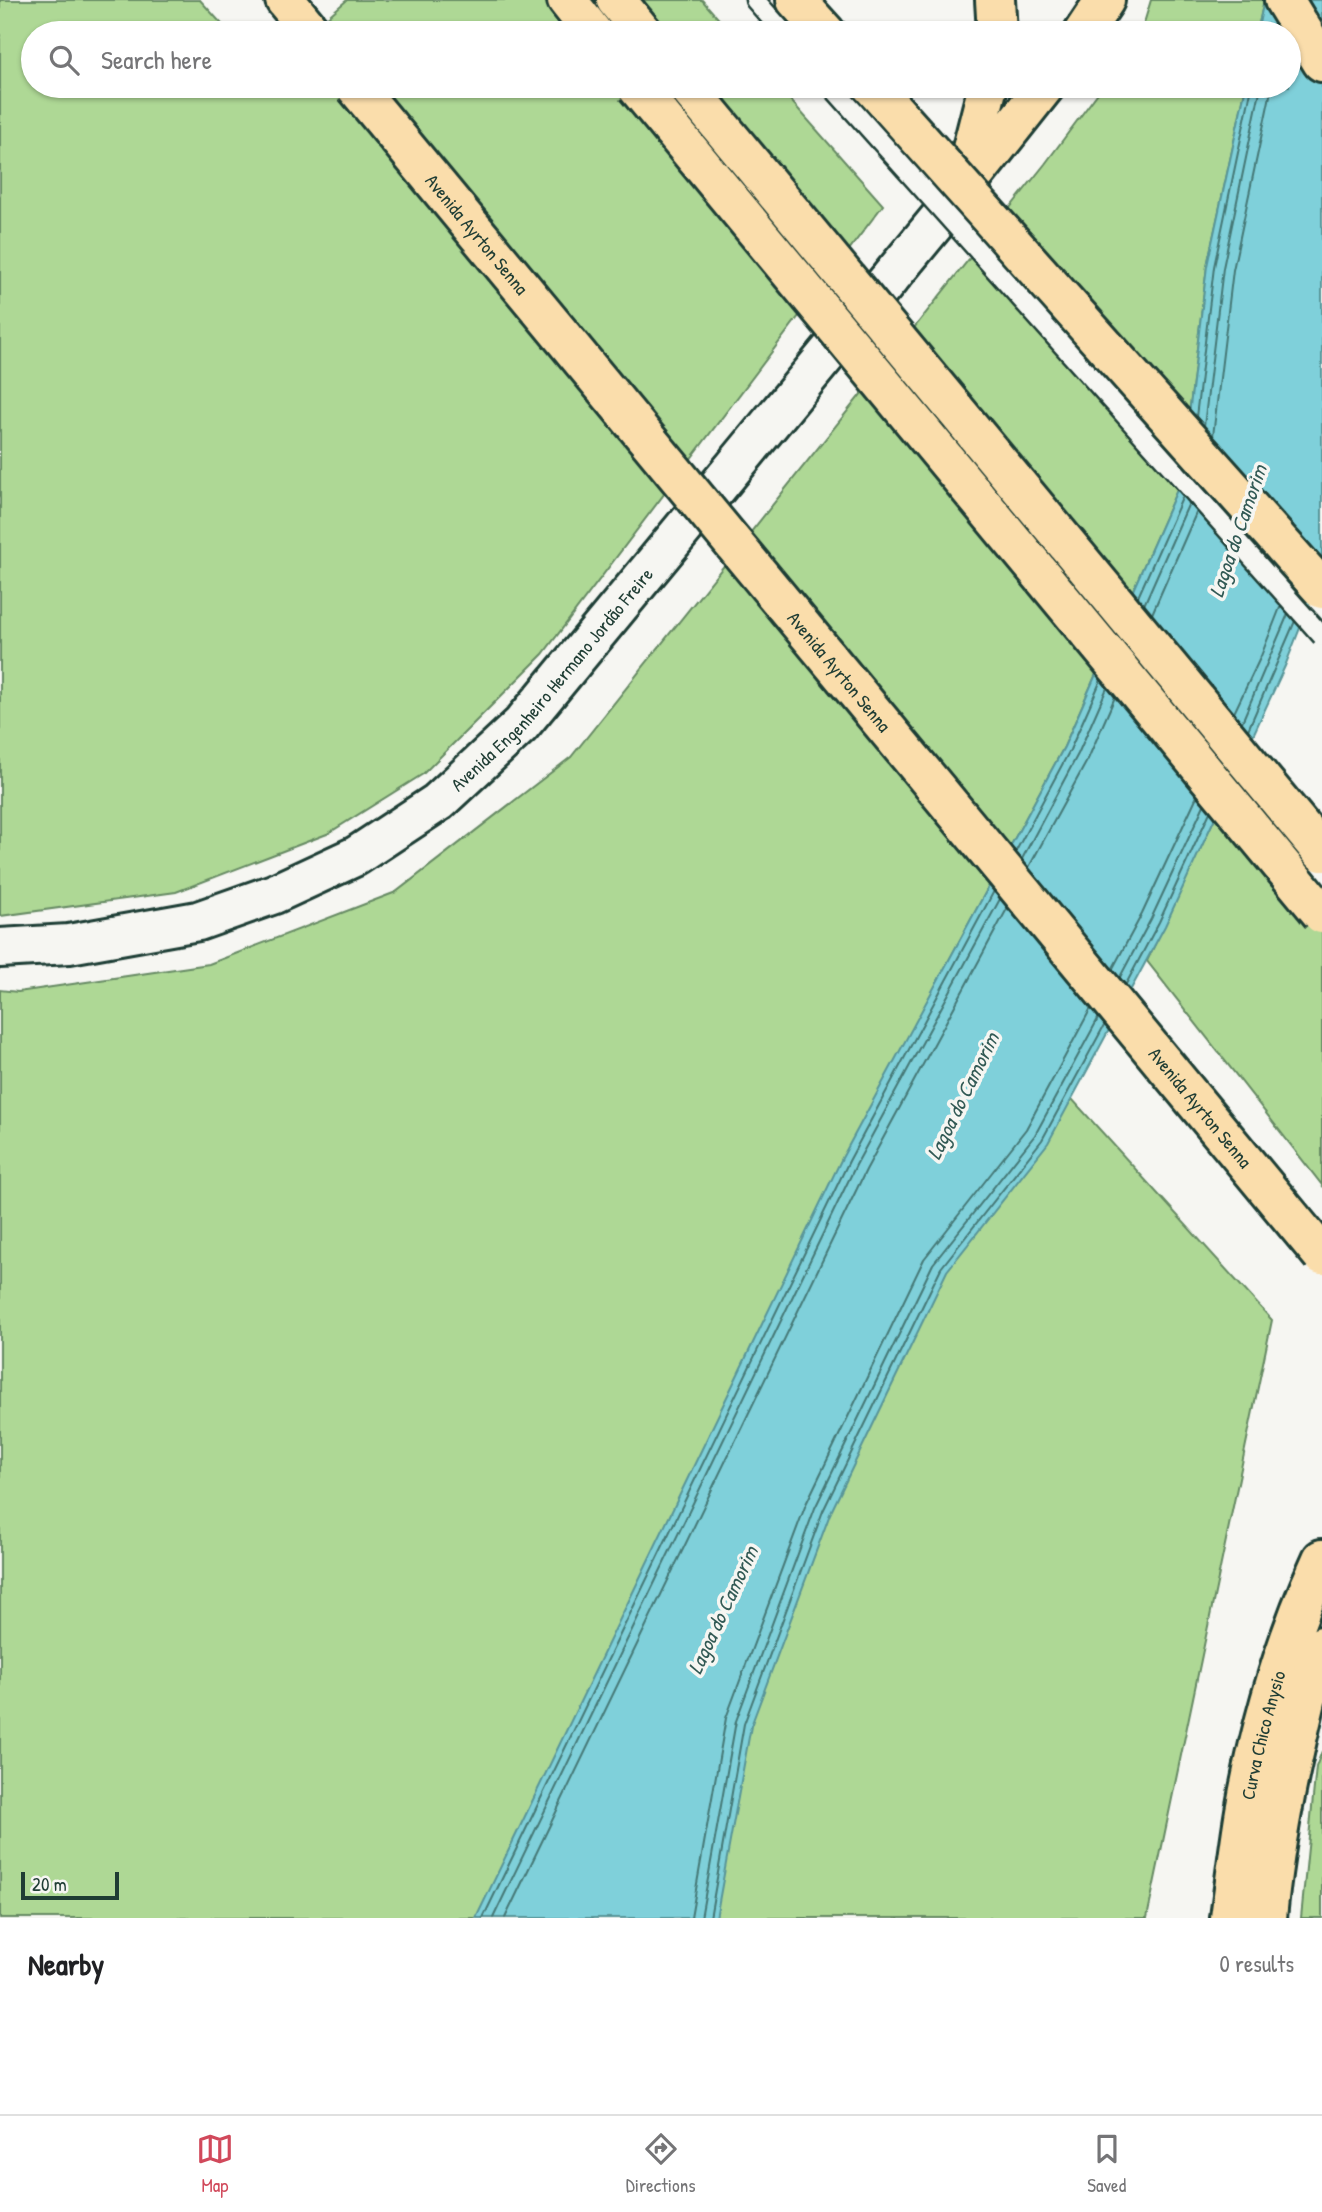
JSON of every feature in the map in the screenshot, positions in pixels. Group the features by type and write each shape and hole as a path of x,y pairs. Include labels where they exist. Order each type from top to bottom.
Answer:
{"highway":[{"path":"285,0 302,21"},
{"path":"566,0 583,21"},
{"path":"615,0 633,21"},
{"path":"796,0 815,21"},
{"path":"995,0 996,21"},
{"path":"1091,21 1105,0"},
{"path":"1284,0 1297,21"},
{"path":"1301,28 1322,62"},
{"name":"Avenida Ayrton Senna","path":"365,98 1322,1255"},
{"path":"646,98 1322,914"},
{"path":"697,98 1322,852"},
{"path":"883,98 1322,589"},
{"path":"961,192 985,98"},
{"path":"961,192 1035,98"},
{"name":"Curva Chico Anysio","path":"1230,1918 1245,1811 1272,1695 1322,1559"},
{"name":"Curva Chico Anysio","path":"1267,1918 1271,1873 1291,1762 1316,1659 1322,1646"}],"street":[{"name":"Avenida Engenheiro Hermano Jordão Freire","path":"0,948 69,944 198,921 274,894 356,856 438,802 521,725 961,192"}],"lane":[{"path":"755,0 773,21"},
{"path":"842,98 1322,636"}],"green space":[{"path":"0,0 200,0 219,21 21,21 21,98 789,98 883,205 543,654 423,774 327,834 176,892 0,916"},
{"path":"347,0 702,0 720,21 323,21"},
{"path":"1151,0 1264,0 1260,21 1145,21"},
{"path":"1094,98 1243,98 1207,266 1181,481 1064,747 948,962 1272,1320 1147,1918 0,1918 0,990 18,992 209,964 396,892 571,757 1045,164"},
{"path":"1219,809 1322,928 1322,1185 1147,961"},
{"path":"1322,1751 1322,1918 1301,1918 1316,1767"}],"water":[{"name":"Lagoa do Camorim","path":"1264,0 1322,0 1322,572 1285,666 1165,926 1048,1143 947,1271 830,1514 751,1726 716,1918 476,1918 842,1158 1064,747 1181,481 1207,266 1243,98 1301,98 1301,21 1260,21"}]}
